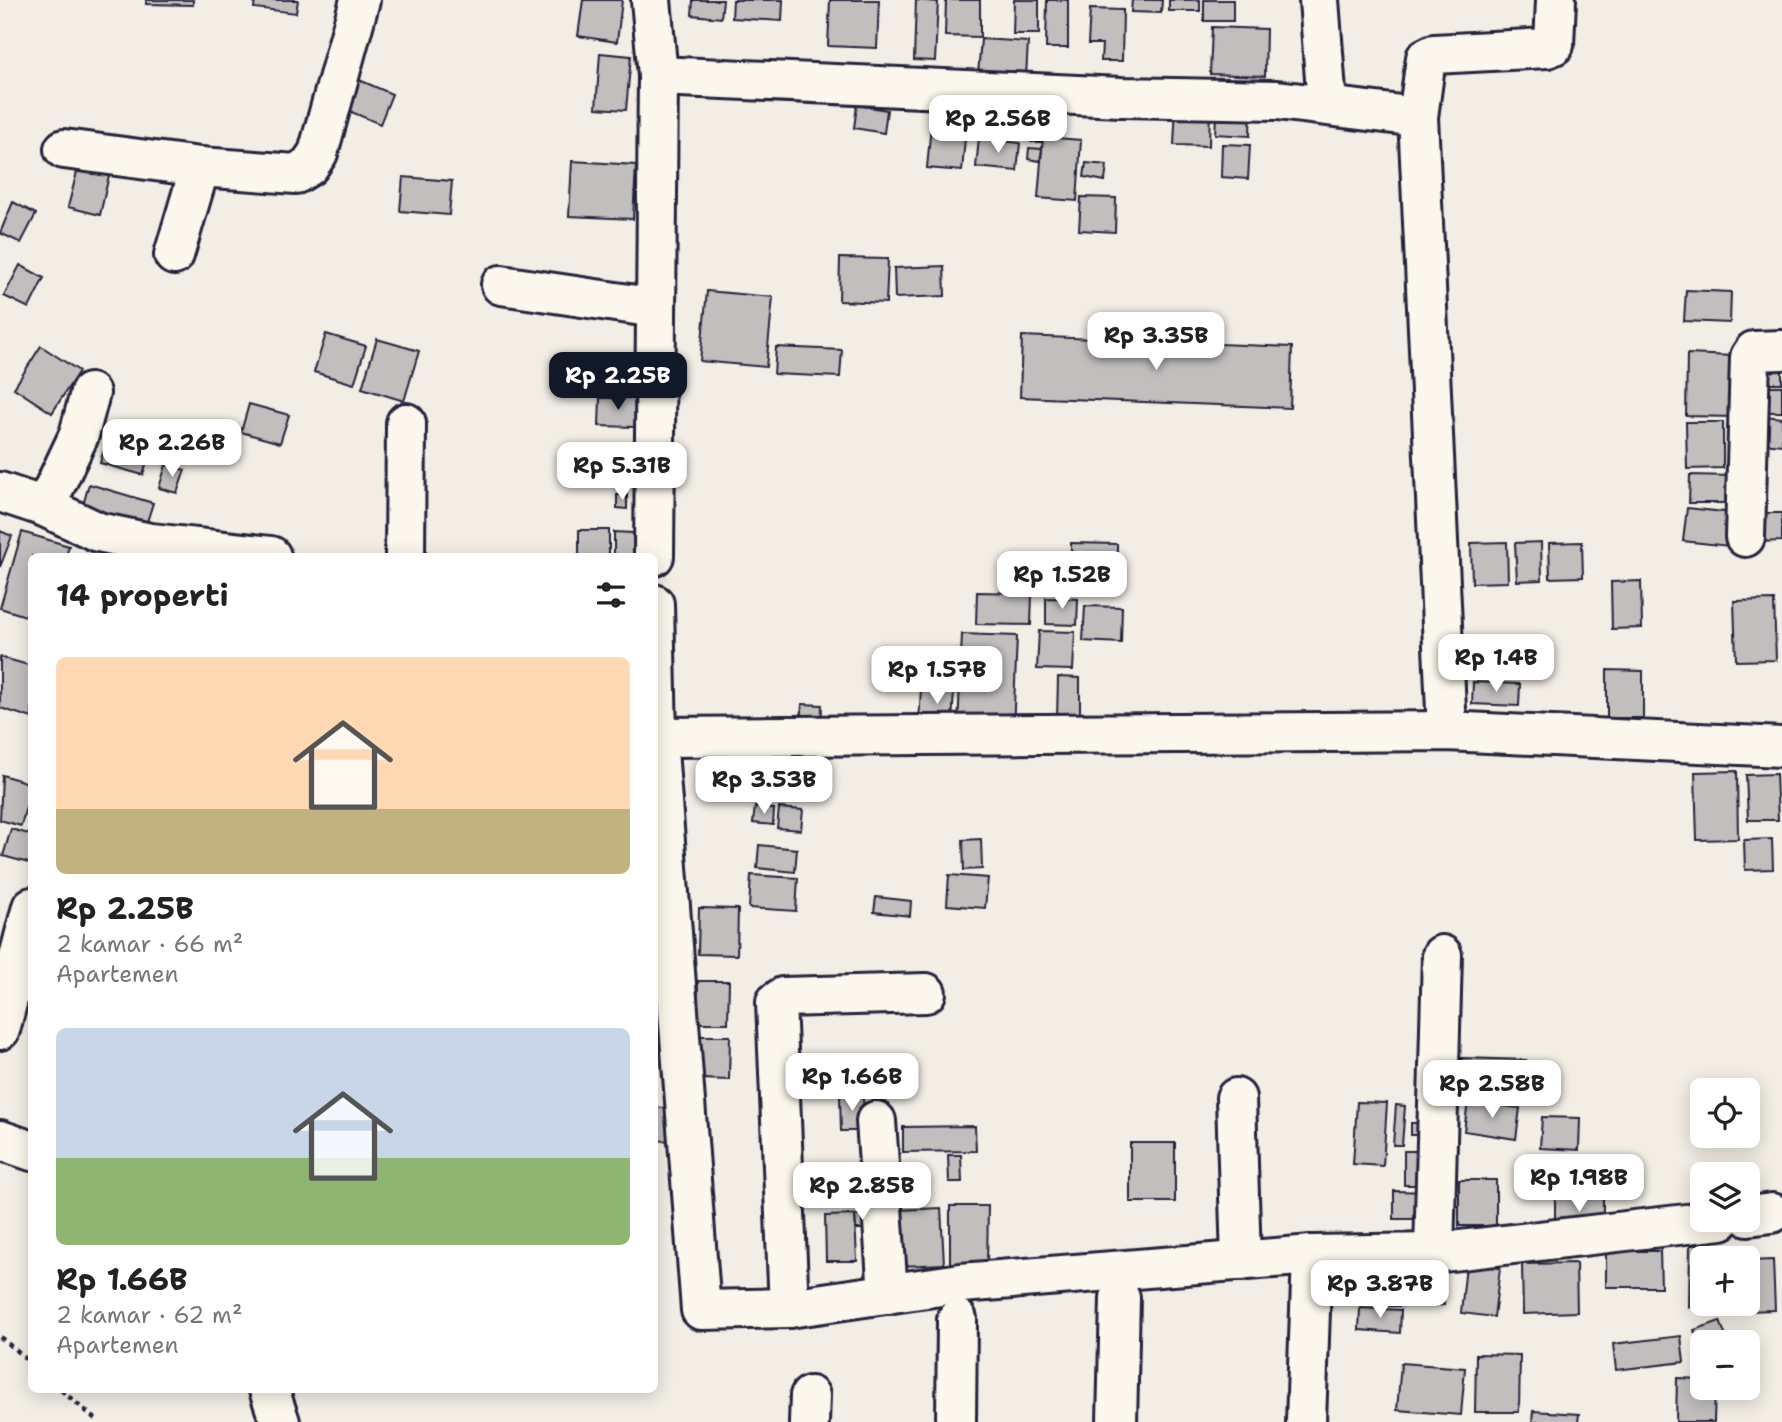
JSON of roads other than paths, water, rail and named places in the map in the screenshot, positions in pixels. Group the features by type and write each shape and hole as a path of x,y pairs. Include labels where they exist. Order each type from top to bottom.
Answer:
{"street":[{"path":"64,149 200,167 296,174 309,166 318,153 360,0"},
{"path":"650,0 658,76 654,553"},
{"path":"1319,0 1327,106"},
{"path":"1447,731 1418,117 1426,58 1434,54 1547,48 1554,45 1556,0"},
{"path":"658,76 1121,97 1277,100 1418,117"},
{"path":"174,255 200,167"},
{"path":"500,285 656,308"},
{"path":"1745,537 1750,357 1754,351 1763,349 1782,350"},
{"path":"45,507 79,435 90,393"},
{"path":"405,553 406,423"},
{"path":"0,492 45,507 98,532 150,543 243,553"},
{"path":"658,737 1447,731 1782,747"},
{"path":"658,750 700,1307 705,1312 789,1308 961,1283 1312,1255 1434,1253 1690,1224"},
{"path":"0,1030 28,922"},
{"path":"1434,1253 1443,955"},
{"path":"789,1308 776,1002 783,997 926,992"},
{"path":"1236,1098 1241,1261"},
{"path":"876,1121 888,1294"},
{"path":"0,1140 28,1150"},
{"path":"1306,1422 1312,1255"},
{"path":"1118,1422 1120,1298"},
{"path":"1283,1422 1287,1311 1310,1310"},
{"path":"956,1422 957,1319"},
{"path":"271,1393 280,1422"}]}
